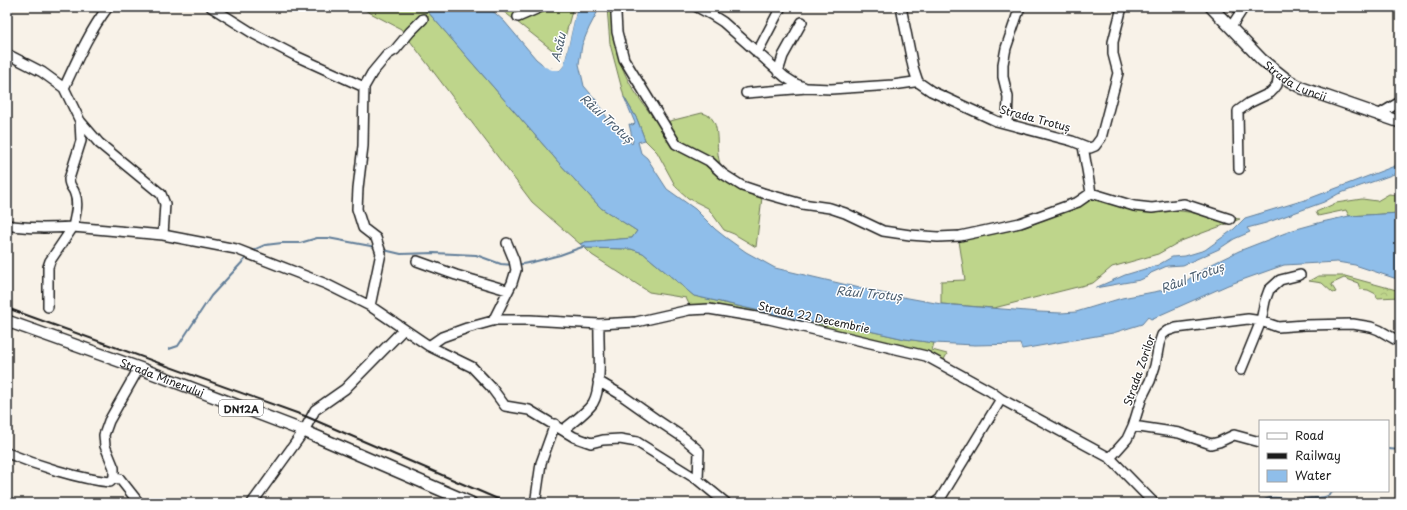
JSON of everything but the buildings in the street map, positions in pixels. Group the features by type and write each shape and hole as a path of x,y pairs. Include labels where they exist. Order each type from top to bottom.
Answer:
{"main road":[{"name":"Strada Luncii","path":"1211,7 1262,60 1279,74 1302,88 1400,122"},
{"name":"Strada Minerului","path":"7,321 139,368 304,431 471,503"}],"street":[{"path":"64,88 96,23 108,7"},
{"path":"211,7 254,34 364,87"},
{"path":"518,17 541,7"},
{"path":"618,7 616,14 617,32 624,59 676,144 709,161 723,174 742,186 802,204 830,208 845,213 883,231 938,237 960,236 1020,223 1078,202 1091,193"},
{"path":"697,7 723,22 778,72 796,84 807,88"},
{"path":"757,53 781,7"},
{"path":"746,93 807,88 831,89 918,82 915,75 902,7"},
{"path":"1007,123 1008,97 1003,77 1003,64 1006,48 1020,7"},
{"path":"1091,193 1084,146 1090,148 1095,146 1101,138 1118,74 1113,54 1113,42 1122,7"},
{"path":"1231,28 1244,7"},
{"path":"370,306 381,253 376,238 363,228 357,209 363,146 364,87 372,73 387,55 395,50 410,32 423,20"},
{"path":"778,72 783,56 802,22"},
{"path":"7,54 42,72 64,88 80,121 99,143 160,194 166,204 164,234"},
{"path":"1239,168 1238,111 1274,89 1277,85 1279,74"},
{"name":"Strada Trotuș","path":"918,82 931,91 993,120 1072,140 1084,146"},
{"path":"1378,115 1400,102"},
{"path":"48,307 48,267 50,261 73,226 77,211 75,194 70,185 70,179 81,141 80,121"},
{"path":"1091,193 1134,206 1152,208 1184,204 1230,219"},
{"path":"7,225 46,229 73,226 164,234 236,249 326,284 370,306 429,346 472,367 491,387 505,406 529,410 555,424 574,437 591,443 603,440 620,439 637,442 698,480 726,503"},
{"path":"493,321 512,282 516,270 514,260 506,243"},
{"path":"417,261 456,275 507,290"},
{"path":"1241,370 1261,321 1269,290 1280,280 1300,275"},
{"name":"Strada 22 Decembrie","path":"429,346 442,337 493,321 530,320 598,324 636,322 689,310 709,309 769,319 926,356 983,387 1001,399 1110,458 1154,503"},
{"name":"Strada Zorilor","path":"1110,458 1127,439 1133,426 1142,397 1155,366 1162,335 1167,331 1176,328 1248,319 1261,321 1278,327 1343,323 1362,325 1379,330 1400,342"},
{"path":"563,430 592,403 596,395 598,381 598,324"},
{"path":"252,503 304,431 315,410 345,388 404,329"},
{"path":"7,453 20,459 95,481 110,482 114,478 114,468 105,446 104,435 139,368"},
{"path":"598,381 620,394 684,438 699,451 698,480"},
{"path":"935,503 940,498 1001,399"},
{"path":"538,503 536,498 541,463 555,424"},
{"path":"1133,426 1179,433 1211,444 1234,435 1240,435 1247,439 1259,442"},
{"path":"114,478 120,479 139,503"}],"green space":[{"path":"359,7 417,7 428,12 560,164 601,208 637,231 632,238 585,242 580,244 532,202 401,29"},
{"path":"498,7 573,7 560,56"},
{"path":"607,7 614,7 614,39 623,70 633,89 658,124 702,113 710,116 716,129 718,155 724,170 737,179 763,189 756,247 724,230 708,208 688,198 676,187 657,152 645,140 637,119 624,97 610,44"},
{"path":"1389,194 1396,195 1400,198 1400,213 1349,216 1346,210 1318,216 1316,212 1336,203 1362,199 1377,201"},
{"path":"1092,199 1240,219 1181,241 1158,254 1112,267 1093,283 994,308 941,304 941,281 965,280 959,241 1026,227"},
{"path":"585,248 631,249 643,253 694,296 808,322 847,326 905,339 934,343 932,350 947,354 940,367 923,358 807,330 691,308 686,298 649,292 592,255"},
{"path":"1318,276 1345,276 1400,291 1400,297 1377,298 1376,294 1368,290 1360,289 1358,283 1344,278 1331,284 1336,292 1333,293 1322,283 1309,281"}],"water":[{"name":"Râul Trotuș","path":"417,7 488,7 504,21 536,59 546,67 560,70 564,65 577,7 600,7 582,45 579,64 584,86 596,100 611,124 632,144 633,141 629,124 633,125 635,123 624,97 637,119 645,140 638,142 641,153 647,158 667,189 695,209 725,237 746,252 775,268 881,293 941,304 1039,312 1076,312 1122,298 1164,290 1186,281 1210,265 1239,251 1293,230 1349,216 1400,213 1400,280 1355,265 1337,262 1284,265 1228,285 1151,319 1148,317 1142,324 1113,333 1022,349 1020,344 975,345 934,343 905,339 847,326 808,322 694,296 643,253 631,249 585,248 580,244 585,242 632,238 637,231 601,208 560,164 428,12"},
{"path":"1400,164 1400,172 1338,194 1324,202 1266,223 1247,228 1250,232 1234,239 1219,249 1183,265 1167,266 1140,280 1095,288 1125,275 1158,265 1172,257 1185,256 1205,250 1234,229 1245,218 1308,199"}],"pier":[{"path":"575,7 577,7 564,65 560,70 552,70 545,67 528,47 547,65 552,68 559,68 562,64"}],"waterway":[{"path":"253,252 265,245 300,243 317,238 328,238 376,247"},
{"path":"517,265 560,255 585,246"},
{"path":"384,250 401,254 434,253 476,255 501,264 513,265"},
{"path":"169,349 178,346 211,296 247,257"},
{"path":"1389,449 1400,450"},
{"path":"1259,503 1269,498 1298,500 1325,497 1332,492"}],"railway":[{"path":"7,308 305,416 507,503"}],"water label":[{"name":"Asău","path":"558,47"}]}
